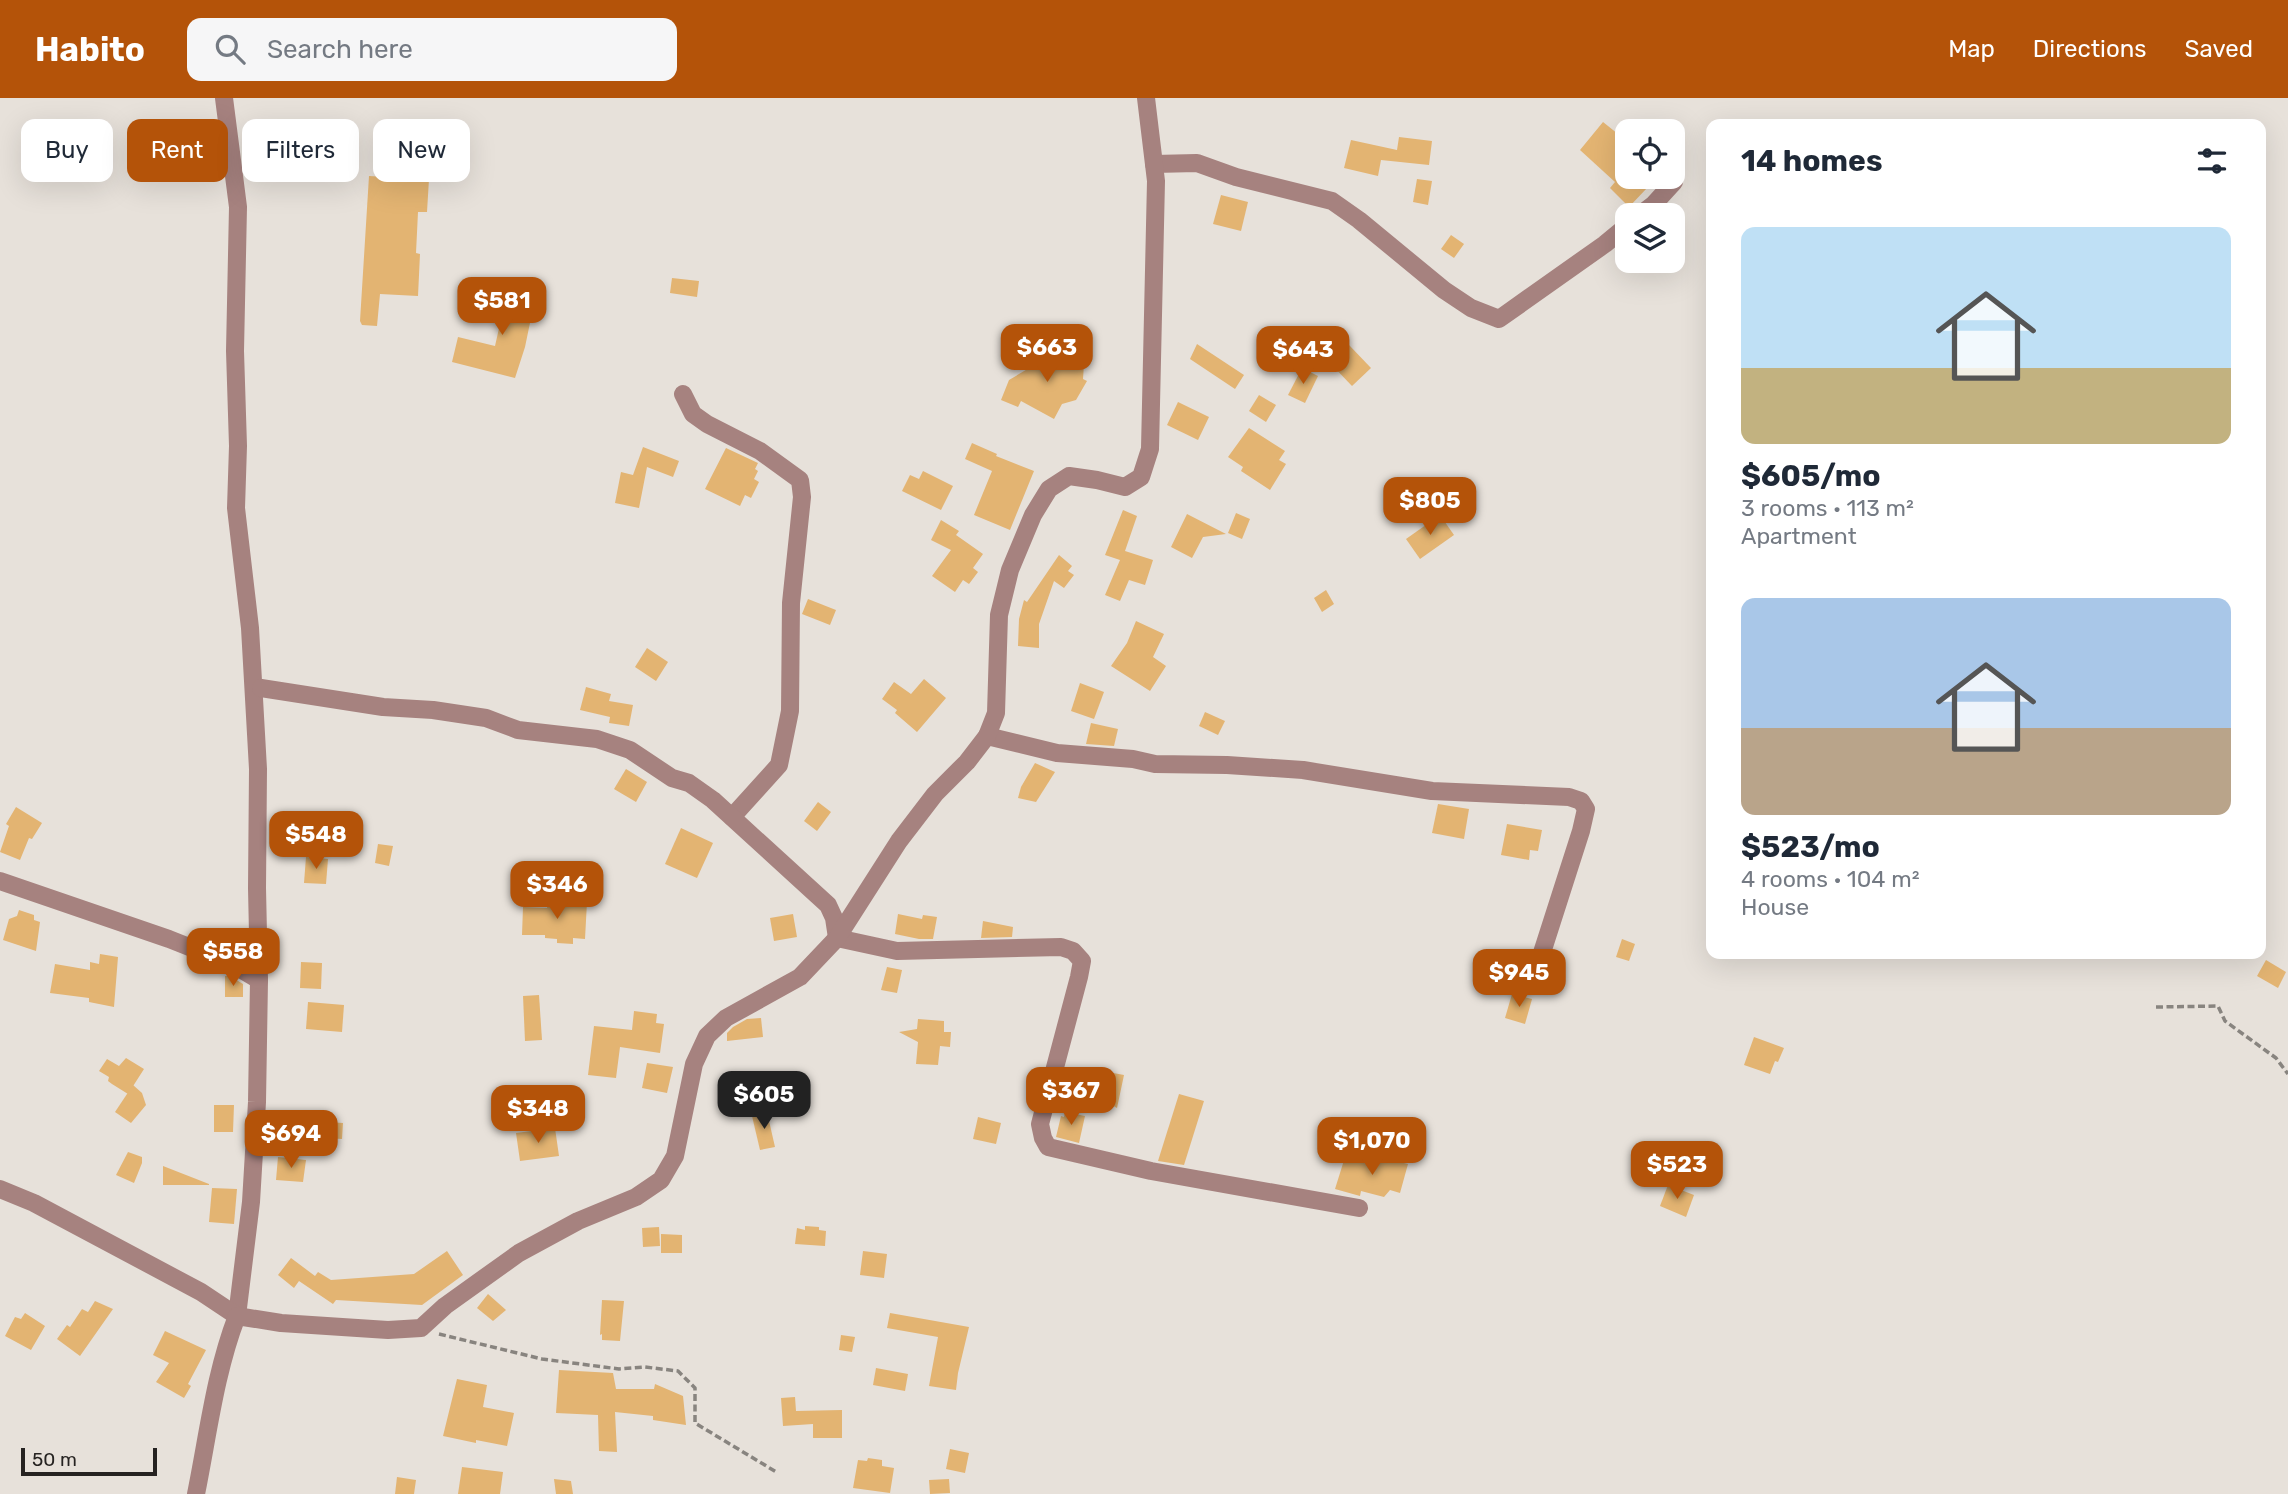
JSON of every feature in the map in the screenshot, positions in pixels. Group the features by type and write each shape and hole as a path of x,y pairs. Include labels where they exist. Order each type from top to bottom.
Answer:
{"street":[{"path":"196,1494 216,1384 237,1317 251,1202 257,1102 258,769 250,628 236,508 238,207 224,98"},
{"path":"0,1189 34,1203 201,1292 237,1317 281,1323 388,1330 421,1328 445,1306 519,1252 636,1197 661,1180 675,1156 694,1064 706,1036 726,1018 800,977 837,938 899,841 935,794 967,762 987,736 996,713 999,615 1010,569 1033,515 1049,489 1069,476 1125,488 1141,477 1150,449 1156,181 1146,98"},
{"path":"1154,164 1197,163 1261,184 1332,201 1444,290 1471,308 1499,319 1615,236"},
{"path":"1652,203 1667,189"},
{"path":"683,394 693,414 760,451 800,480 802,497 791,603 790,710 779,765 732,817"},
{"path":"261,688 383,708 433,710 486,718 518,730 597,739 630,750 672,778 689,783 732,817 828,905 834,918 837,938"},
{"path":"987,736 1058,753 1133,759 1155,764 1303,770 1432,791 1569,797 1581,800 1586,810 1581,831 1539,962"},
{"path":"0,881 169,939 232,964 259,980"},
{"path":"837,938 897,951 1061,947 1073,951 1082,961 1079,977 1040,1124 1048,1147 1151,1171 1359,1208"}],"path":[{"path":"2156,1007 2218,1006 2225,1021 2276,1058 2288,1074"},
{"path":"421,1328 456,1340 542,1359 619,1369 645,1367 678,1371 695,1388 695,1423 778,1473"}],"building":[{"path":"1603,122 1615,132 1615,182 1580,150"},
{"path":"1399,137 1432,141 1429,165 1381,160 1378,176 1344,168 1351,140 1397,150"},
{"path":"369,176 373,176 373,182 429,182 427,212 418,212 418,296 380,294 377,326 362,325 360,321"},
{"path":"1417,179 1432,181 1428,205 1413,202"},
{"path":"1615,182 1615,189 1646,189 1633,203 1625,203 1610,188"},
{"path":"1221,195 1248,202 1241,231 1213,224"},
{"path":"1451,235 1464,244 1454,258 1441,249"},
{"path":"672,278 699,281 697,297 670,293"},
{"path":"509,284 537,289 525,347 515,378 452,362 458,337 495,346"},
{"path":"1197,344 1244,375 1235,389 1190,359"},
{"path":"1349,345 1371,368 1352,386 1330,363"},
{"path":"1058,351 1084,364 1083,379 1087,381 1076,400 1062,404 1054,419 1021,401 1018,407 1001,400 1009,380"},
{"path":"1302,368 1318,376 1305,403 1288,395"},
{"path":"1259,395 1276,405 1266,422 1249,411"},
{"path":"1178,402 1209,417 1198,440 1167,425"},
{"path":"1249,428 1285,451 1279,460 1286,464 1270,490 1241,471 1243,467 1228,457"},
{"path":"972,443 1034,471 1010,530 974,515 992,471 965,459"},
{"path":"643,447 679,461 673,477 647,467 639,508 615,503 621,472 633,475"},
{"path":"726,448 758,463 754,479 759,482 751,498 745,495 740,506 705,489"},
{"path":"923,471 953,486 941,510 902,491 910,475 919,479"},
{"path":"1123,510 1137,516 1125,551 1153,560 1145,585 1129,580 1120,601 1105,595 1120,560 1105,555"},
{"path":"1236,513 1250,519 1242,539 1228,533"},
{"path":"1187,514 1226,534 1203,537 1192,558 1171,547"},
{"path":"1440,515 1454,535 1420,559 1406,539"},
{"path":"941,520 959,531 956,535 983,554 973,568 978,572 969,584 963,580 955,592 932,576 951,550 931,540"},
{"path":"1059,555 1072,566 1068,571 1074,575 1064,588 1054,581 1039,624 1039,648 1018,646 1019,619 1024,600 1027,602"},
{"path":"1326,590 1334,604 1322,612 1314,598"},
{"path":"808,599 836,610 830,625 802,614"},
{"path":"1136,621 1164,634 1153,657 1166,666 1150,691 1111,666 1127,643"},
{"path":"647,648 668,662 656,681 635,667"},
{"path":"924,679 946,698 917,732 895,713 897,710 882,699 894,682 911,694"},
{"path":"1080,683 1104,692 1094,719 1071,711"},
{"path":"586,687 611,694 609,701 633,705 629,726 609,723 610,717 580,710"},
{"path":"1205,712 1225,721 1218,735 1199,726"},
{"path":"1091,723 1118,729 1114,746 1086,744"},
{"path":"1035,763 1055,772 1036,802 1018,798 1021,787"},
{"path":"626,769 647,782 636,802 614,789"},
{"path":"818,802 831,812 817,831 804,821"},
{"path":"1438,804 1469,809 1464,839 1432,833"},
{"path":"16,807 42,823 32,839 29,838 20,860 0,852 9,826 6,824"},
{"path":"1507,824 1542,830 1538,851 1530,850 1529,860 1501,855"},
{"path":"681,828 713,843 697,878 665,864"},
{"path":"378,844 393,846 389,866 375,863"},
{"path":"306,857 328,859 326,884 304,883"},
{"path":"548,899 587,902 585,939 573,938 573,944 557,943 557,939 545,938 545,935 522,935 523,907 547,908"},
{"path":"19,910 34,915 34,920 40,922 36,951 3,940 9,919 17,916"},
{"path":"793,914 797,937 774,941 770,918"},
{"path":"898,914 922,919 923,915 937,917 933,939 895,934"},
{"path":"983,921 1013,927 1012,937 981,938"},
{"path":"1622,939 1635,944 1629,961 1616,957"},
{"path":"100,954 118,957 114,1007 89,1002 89,998 50,993 55,964 90,970 90,962 99,964"},
{"path":"2266,960 2286,972 2278,988 2257,976"},
{"path":"301,962 322,963 321,989 300,988"},
{"path":"887,967 902,970 897,993 881,990"},
{"path":"225,976 243,984 243,997 225,997"},
{"path":"1512,994 1532,999 1525,1024 1505,1018"},
{"path":"539,995 542,1040 525,1041 523,996"},
{"path":"308,1002 344,1005 342,1032 306,1029"},
{"path":"634,1011 657,1014 656,1023 664,1024 660,1053 620,1047 616,1078 588,1075 594,1026 632,1030"},
{"path":"761,1018 763,1037 727,1041 727,1033 733,1027 747,1019"},
{"path":"918,1019 944,1021 944,1032 951,1032 950,1047 940,1046 938,1065 916,1064 918,1042 899,1032 917,1029"},
{"path":"1754,1037 1784,1048 1770,1074 1744,1065"},
{"path":"126,1058 144,1069 128,1094 108,1081 109,1077 99,1071 107,1059 119,1066"},
{"path":"647,1063 673,1067 667,1093 642,1088"},
{"path":"1097,1070 1124,1075 1117,1108 1089,1092"},
{"path":"133,1085 142,1093 146,1105 131,1123 115,1112"},
{"path":"1179,1094 1204,1101 1184,1165 1158,1161"},
{"path":"214,1105 234,1105 233,1132 214,1132"},
{"path":"767,1112 775,1147 760,1150 752,1116"},
{"path":"1065,1112 1085,1116 1079,1143 1056,1137 1061,1116 1064,1117"},
{"path":"978,1117 1001,1123 996,1144 973,1139"},
{"path":"311,1121 343,1123 342,1139 309,1137"},
{"path":"555,1128 559,1156 520,1161 516,1133"},
{"path":"128,1152 142,1157 134,1183 116,1175"},
{"path":"278,1157 306,1160 303,1182 276,1180"},
{"path":"1345,1157 1377,1167 1380,1157 1408,1164 1400,1193 1390,1190 1384,1197 1361,1191 1360,1196 1335,1189"},
{"path":"163,1166 209,1184 209,1185 163,1185"},
{"path":"1668,1185 1694,1195 1686,1217 1660,1206"},
{"path":"212,1188 237,1189 234,1224 209,1222"},
{"path":"805,1226 819,1227 819,1230 826,1231 825,1246 795,1244 797,1228 805,1230"},
{"path":"659,1227 660,1246 643,1247 642,1228"},
{"path":"661,1234 682,1235 682,1253 661,1253"},
{"path":"447,1251 463,1275 422,1305 336,1300 333,1304 299,1281 294,1288 278,1275 291,1258 315,1276 318,1272 331,1280 414,1274"},
{"path":"863,1251 887,1254 884,1278 860,1275"},
{"path":"488,1294 506,1310 493,1321 477,1308"},
{"path":"602,1300 624,1301 620,1341 602,1340"},
{"path":"95,1301 113,1309 80,1356 57,1339 67,1325 70,1327 82,1309 88,1312"},
{"path":"25,1313 45,1326 31,1350 5,1336 15,1317 21,1319"},
{"path":"890,1313 969,1327 956,1390 929,1386 938,1337 887,1328"},
{"path":"165,1331 206,1350 188,1384 191,1386 184,1398 156,1382 169,1363 153,1355"},
{"path":"841,1335 855,1337 852,1352 839,1350"},
{"path":"876,1368 908,1374 905,1391 873,1385"},
{"path":"559,1370 613,1373 616,1389 654,1389 655,1384 683,1396 686,1425 653,1420 653,1416 615,1412 617,1452 599,1451 598,1415 556,1413"},
{"path":"457,1379 487,1385 483,1407 514,1413 507,1446 443,1436"},
{"path":"795,1397 796,1411 842,1410 842,1438 813,1438 813,1424 783,1426 781,1398"},
{"path":"950,1449 969,1453 965,1473 946,1469"},
{"path":"868,1458 882,1460 882,1466 894,1468 890,1493 853,1488 858,1460 867,1461"},
{"path":"462,1467 503,1472 500,1494 458,1494"},
{"path":"397,1477 416,1480 414,1494 395,1494"},
{"path":"554,1479 571,1481 573,1494 556,1494"},
{"path":"949,1479 950,1493 930,1494 929,1480"}]}
